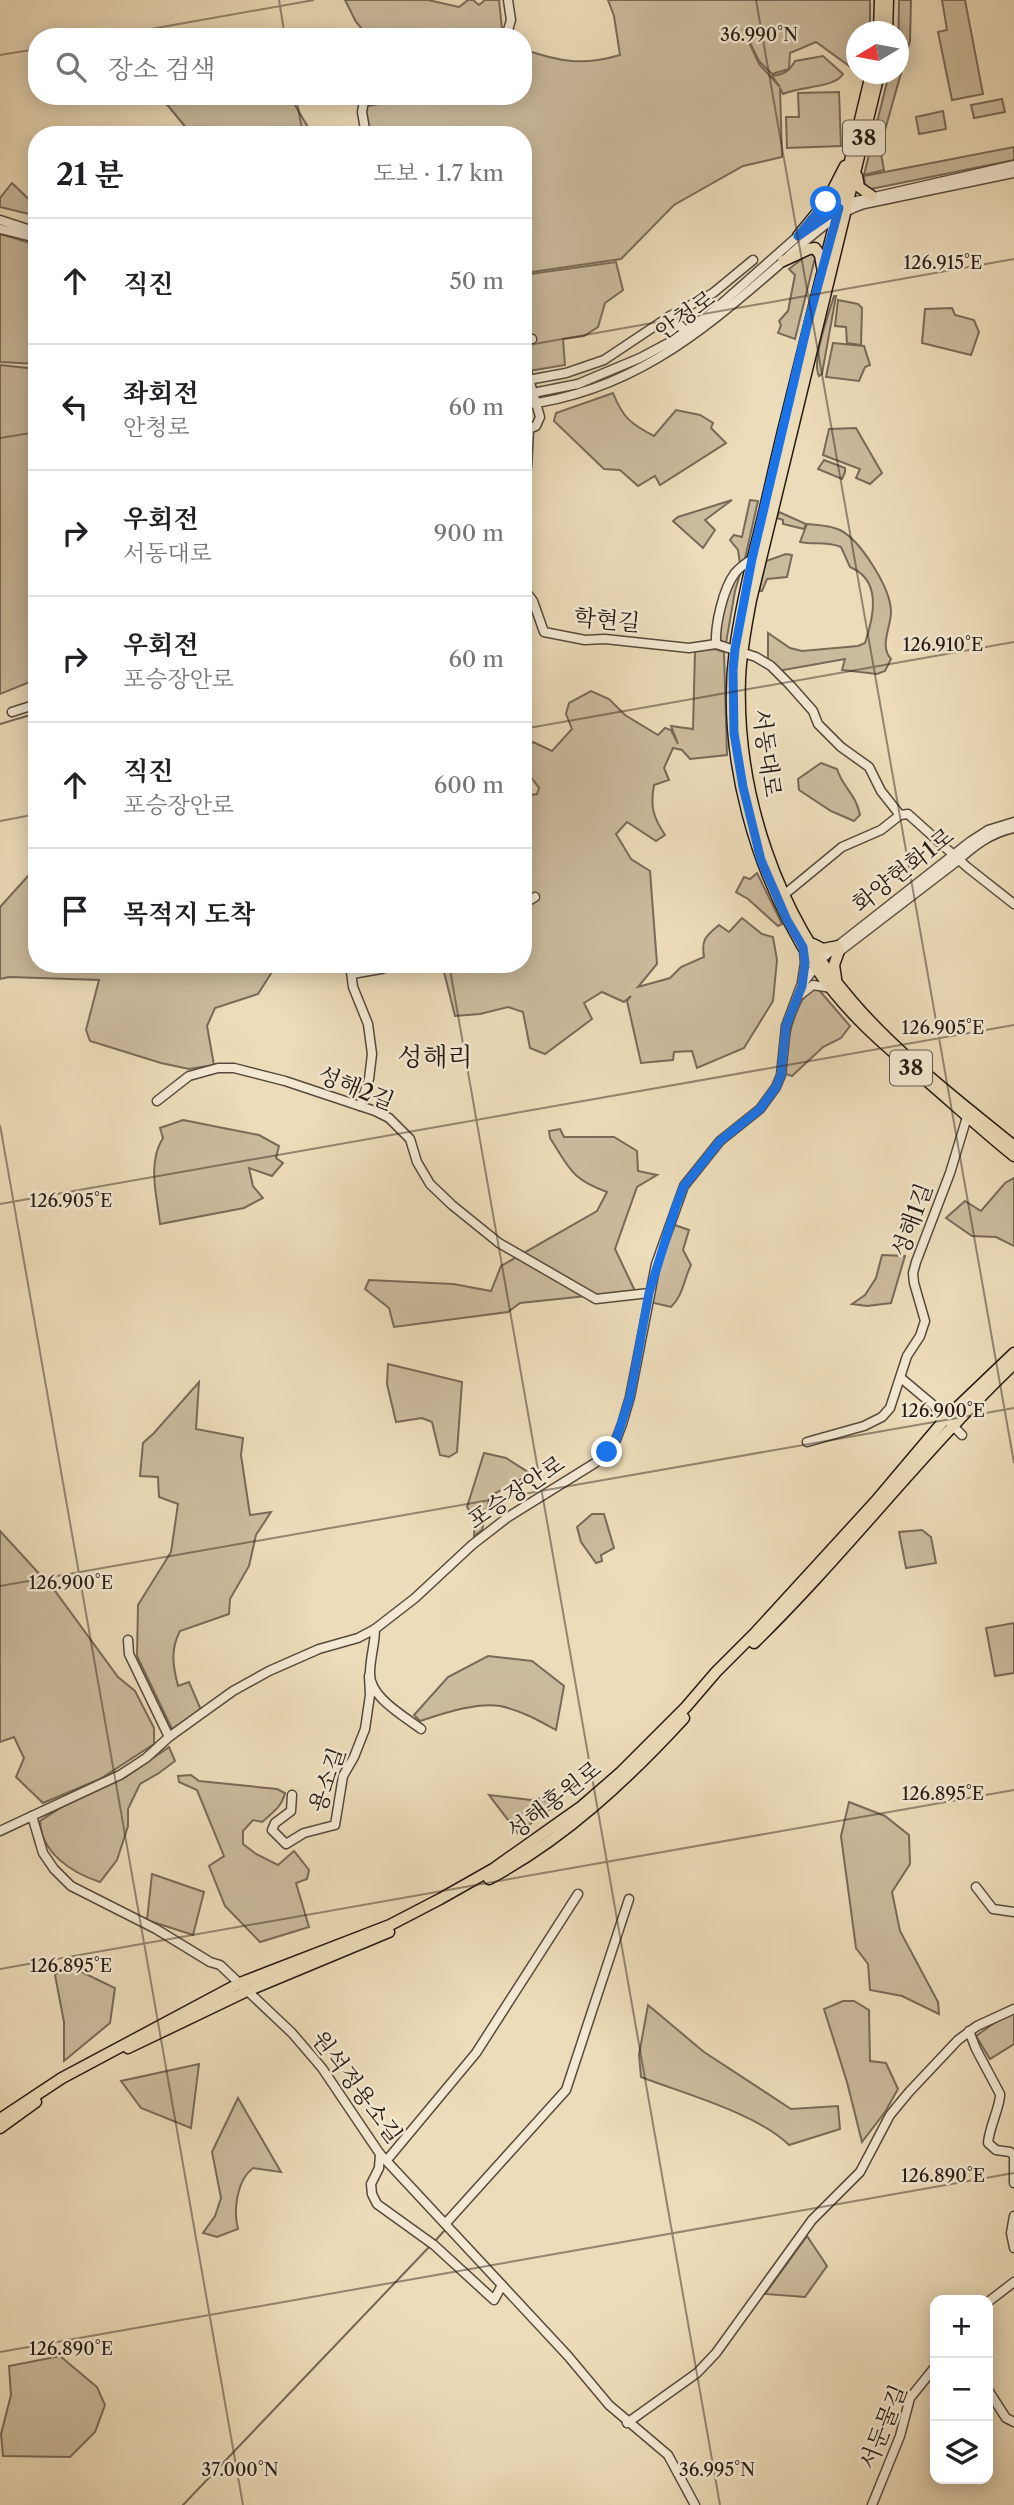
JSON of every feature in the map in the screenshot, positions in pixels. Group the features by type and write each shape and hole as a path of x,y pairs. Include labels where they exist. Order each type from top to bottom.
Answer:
{"main road":[{"path":"879,21 880,0"},
{"path":"887,21 888,0"},
{"name":"서동대로","path":"869,84 826,285 738,650 741,721 747,769 763,840 806,944 819,965 876,1038 1014,1156"},
{"name":"서동대로","path":"806,944 787,928 761,860 743,787 734,722 738,650 752,559 822,269 856,170 877,84"},
{"path":"798,236 828,199 853,150"},
{"path":"856,170 859,187 872,196"},
{"path":"783,261 815,248 820,255 822,269"},
{"path":"806,944 821,949 839,948 834,965 834,985"},
{"name":"서동대로","path":"834,985 895,1046 1014,1146"},
{"name":"성해홍원로","path":"0,2119 72,2072 244,1987 377,1938 501,1872 551,1840 588,1811 651,1753 728,1668 811,1584 949,1422 1014,1353"},
{"name":"성해홍원로","path":"949,1422 1014,1364"},
{"name":"성해홍원로","path":"0,2128 67,2082 244,1987"}],"street":[{"path":"508,0 511,20 509,28"},
{"path":"363,105 364,126"},
{"path":"843,210 872,196 1014,165"},
{"path":"843,210 1014,173"},
{"name":"안청로","path":"532,393 568,387 600,376 689,334 798,236 843,210"},
{"name":"안청로","path":"534,403 611,382 648,364 783,261 843,210"},
{"path":"0,220 28,229"},
{"path":"0,229 28,236"},
{"path":"532,379 566,373 604,360 670,316 713,293 753,260"},
{"path":"670,316 689,334"},
{"path":"532,400 540,417 536,426 532,428"},
{"path":"716,644 717,625 728,584 740,568 752,559"},
{"name":"학현길","path":"532,600 544,632 585,640 605,639 689,648 716,644 738,650 771,666 813,710 818,724 851,756 871,770 881,791 900,815"},
{"path":"12,712 28,707"},
{"path":"785,894 842,847 881,830 900,815 908,814 1014,910"},
{"name":"화양현화1로","path":"819,965 988,830 1014,821"},
{"name":"화양현화1로","path":"955,858 1001,831 1014,828"},
{"path":"955,858 1014,904"},
{"path":"799,992 806,944"},
{"path":"799,992 819,965"},
{"path":"358,973 352,974 353,987 368,1024 372,1054 369,1079 360,1106"},
{"path":"799,992 813,985 834,985"},
{"name":"포승장안로","path":"0,1831 120,1775 233,1691 270,1671 319,1649 358,1638 375,1629 508,1517 576,1475 607,1452 619,1432 630,1397 649,1293 666,1232 684,1186 720,1141 760,1109 776,1087 781,1075 786,1026 799,992"},
{"name":"성해2길","path":"157,1101 189,1076 218,1068 234,1068 285,1081 360,1106 389,1118 400,1128 410,1139 417,1162 430,1184 499,1243 596,1298 649,1293"},
{"name":"성해1길","path":"807,1442 864,1426 882,1417 890,1409 907,1356 920,1336 925,1321 913,1273 950,1173 967,1116"},
{"path":"901,1378 962,1435"},
{"name":"용소길","path":"292,1795 291,1811 275,1823 272,1830 286,1844 304,1833 335,1825 343,1776 365,1730 375,1629"},
{"path":"128,1640 129,1654 169,1737"},
{"path":"369,1676 375,1690 385,1701 421,1729"},
{"name":"원석정용소길","path":"32,1816 43,1853 54,1870 71,1886 220,1965 292,2034 323,2068 384,2157 609,2405 668,2455 695,2505"},
{"path":"976,1887 993,1909 1014,1912"},
{"path":"502,2285 494,2300 431,2243 377,2204 371,2184 384,2157 476,2053 578,1894"},
{"path":"446,2223 566,2090 629,1899"},
{"path":"627,2423 697,2373 716,2353 812,2220 860,2172 890,2115 950,2048 969,2031 1014,2009"},
{"path":"969,2031 1000,2094 1001,2100 995,2111 988,2143 996,2151 1014,2155 1014,2183"},
{"path":"1014,2216 1011,2233 1014,2248"},
{"path":"993,2298 1014,2282"},
{"name":"서둔물길","path":"872,2505 900,2436 910,2398 930,2373"},
{"path":"993,2398 1006,2418 1014,2422"}],"shaded area":[{"path":"345,0 428,0 459,7 468,0 479,5 485,0 499,0 502,28 361,28"},
{"path":"608,0 870,0 870,21 846,21 846,64 816,42 790,53 789,69 772,74 759,61 743,29 759,64 780,87 772,76 786,72 791,68 795,61 823,56 843,74 833,82 783,94 780,88 782,157 743,166 674,205 621,259 532,272 532,126 368,126 367,106 373,105 532,105 532,52 572,61 594,61 620,55 614,16"},
{"path":"899,0 911,0 909,45 909,21 899,21"},
{"path":"942,0 965,0 983,94 952,100 938,32 947,30"},
{"path":"887,84 898,84 880,148 884,170 864,175"},
{"path":"839,92 841,146 787,148 786,117 799,117 798,93"},
{"path":"1002,99 1005,112 974,118 971,105"},
{"path":"167,105 295,105 307,126 185,126"},
{"path":"943,111 946,129 919,134 916,117"},
{"path":"1014,147 1014,160 871,189 865,186 864,176"},
{"path":"12,183 28,198 28,214 0,207 0,198"},
{"path":"0,234 28,242 28,364 0,362"},
{"path":"813,254 815,258 795,339 778,333 781,325 779,321 788,311 795,275 789,269 807,255"},
{"path":"616,262 623,290 605,303 598,327 584,336 563,339 565,365 532,370 532,274"},
{"path":"834,296 822,374 819,376 819,349"},
{"path":"838,300 858,304 862,308 861,345 847,343 846,327 835,326"},
{"path":"952,308 955,315 974,320 979,332 971,355 922,343 925,309"},
{"path":"833,343 864,346 870,365 865,367 859,381 826,377"},
{"path":"0,365 28,368 28,683 0,694"},
{"path":"613,393 620,409 629,419 654,436 676,410 700,415 713,423 711,428 726,443 660,485 655,476 638,486 620,470 604,469 554,421 556,413"},
{"path":"856,428 882,473 870,484 856,478 860,469 823,455 829,429"},
{"path":"824,460 845,468 842,479 818,469"},
{"path":"732,500 705,520 715,530 703,548 673,521 678,517"},
{"path":"750,500 758,501 744,563 740,564 738,550 730,540 734,535 742,537"},
{"path":"779,512 806,524 804,529 783,524 783,520 777,518"},
{"path":"807,524 832,527 848,535 865,554 880,578 890,602 891,612 886,648 891,659 885,671 877,674 842,670 845,659 778,671 768,661 768,633 790,648 802,651 858,646 865,643 868,633 873,600 867,581 850,567 841,547 800,542"},
{"path":"786,554 792,555 787,577 767,579 762,591 759,591 766,561"},
{"path":"741,571 726,643 718,640 720,622 727,595"},
{"path":"715,649 724,652 727,755 690,759 682,750 673,748 664,768 669,780 654,785 653,792 654,811 665,835 656,841 627,822 616,834 631,859 650,871 657,964 638,987 670,978 681,967 704,957 703,946 706,938 719,925 729,932 742,918 762,934 773,937 777,960 773,1001 744,1048 697,1068 692,1051 674,1052 673,1060 641,1063 627,1001 631,996 624,1002 602,992 584,1003 592,1019 545,1054 530,1048 523,1012 508,1007 480,1014 455,1016 444,973 532,973 532,795 537,794 539,788 532,779 532,743 552,751 572,729 566,714 569,703 591,691 609,699 625,715 658,735 665,728 671,730 678,744 671,726 693,729 695,651"},
{"path":"821,763 837,769 853,796 860,815 854,821 831,811 799,790 798,779"},
{"path":"757,873 782,924 778,926 748,899 736,892 744,877 750,879"},
{"path":"28,876 28,973 271,973 258,994 215,1008 207,1026 214,1065 189,1069 161,1063 90,1041 86,1030 99,980 0,979 0,907"},
{"path":"813,989 819,990 850,1026 841,1038 823,1047 792,1076 786,1074 785,1065 791,1028 801,1004"},
{"path":"183,1120 259,1135 279,1146 276,1158 283,1163 272,1176 249,1168 253,1186 263,1198 244,1208 160,1224 154,1169 155,1158 163,1138 160,1128"},
{"path":"560,1129 564,1137 614,1137 637,1151 638,1171 657,1175 637,1187 615,1249 635,1291 520,1303 508,1312 394,1327 389,1308 365,1289 369,1280 453,1284 491,1291 501,1266 597,1211 607,1192 572,1172 550,1138 549,1131"},
{"path":"1014,1178 1014,1246 996,1237 972,1236 946,1218 965,1201 981,1211 1005,1183"},
{"path":"672,1224 689,1230 683,1250 691,1265 681,1293 671,1307 650,1302"},
{"path":"882,1255 905,1256 891,1303 867,1306 852,1304 865,1295 876,1278"},
{"path":"388,1364 462,1382 457,1452 449,1457 440,1455 432,1422 422,1418 396,1422 387,1384"},
{"path":"199,1382 196,1429 243,1438 241,1455 250,1515 271,1512 256,1535 249,1566 230,1599 229,1614 180,1631 173,1658 178,1686 189,1682 201,1710 172,1729 137,1656 138,1605 171,1552 178,1504 159,1497 158,1477 140,1476 143,1443"},
{"path":"484,1453 506,1458 531,1474 490,1496 482,1530 474,1536 475,1519 467,1507"},
{"path":"592,1514 604,1514 614,1548 601,1555 602,1561 596,1563 581,1542 577,1527"},
{"path":"922,1530 931,1537 936,1563 906,1568 899,1532"},
{"path":"0,1531 55,1591 118,1677 135,1691 154,1728 154,1744 100,1779 43,1803 16,1777 24,1758 14,1737 0,1742"},
{"path":"1014,1623 1014,1673 995,1676 986,1628"},
{"path":"488,1656 532,1661 564,1686 556,1730 522,1713 491,1705 470,1707 420,1721 414,1715 448,1677"},
{"path":"169,1747 175,1761 140,1784 128,1809 128,1826 117,1860 100,1882 69,1867 52,1852 46,1843 40,1821 65,1805 126,1777"},
{"path":"191,1775 199,1781 277,1789 285,1793 273,1813 262,1822 253,1820 243,1831 243,1844 278,1865 294,1851 309,1870 307,1879 296,1883 309,1927 260,1942 225,1906 209,1866 224,1856 197,1790 179,1782 178,1776"},
{"path":"489,1795 531,1800 541,1798 554,1806 518,1833"},
{"path":"849,1802 885,1816 909,1835 910,1864 892,1892 900,1931 938,2002 939,2014 902,1996 870,1990 868,1964 856,1948 841,1836"},
{"path":"152,1874 204,1892 193,1935 147,1920"},
{"path":"65,1964 115,1988 110,2023 64,2061 64,2022 55,1975"},
{"path":"843,2001 854,2001 869,2010 870,2061 886,2063 898,2089 885,2112 862,2142 824,2009"},
{"path":"648,2005 704,2052 791,2109 838,2106 840,2129 789,2145 758,2123 739,2114 641,2077 639,2055"},
{"path":"1014,2009 1014,2044 990,2059 976,2036"},
{"path":"199,2064 191,2128 141,2108 121,2081"},
{"path":"238,2098 281,2172 253,2168 248,2173 238,2196 238,2229 217,2237 203,2233 215,2216 221,2198 212,2152"},
{"path":"807,2236 827,2266 805,2297 765,2294"},
{"path":"60,2356 97,2387 105,2405 95,2432 70,2457 3,2456 1,2434 11,2395 9,2366"}],"waterway":[{"path":"0,724 28,716"},
{"path":"434,2242 445,2230"},
{"path":"183,2505 430,2246"}],"district":[{"name":"성해리","path":"435,1057"}],"route":[{"path":"607,1452 616,1440 630,1397 656,1264 684,1186 720,1141 760,1109 776,1087 781,1075 786,1026 802,986 805,957 803,947 787,920 761,860 748,812 734,733 733,670 752,559 808,322 839,208 798,236 826,202"}]}
